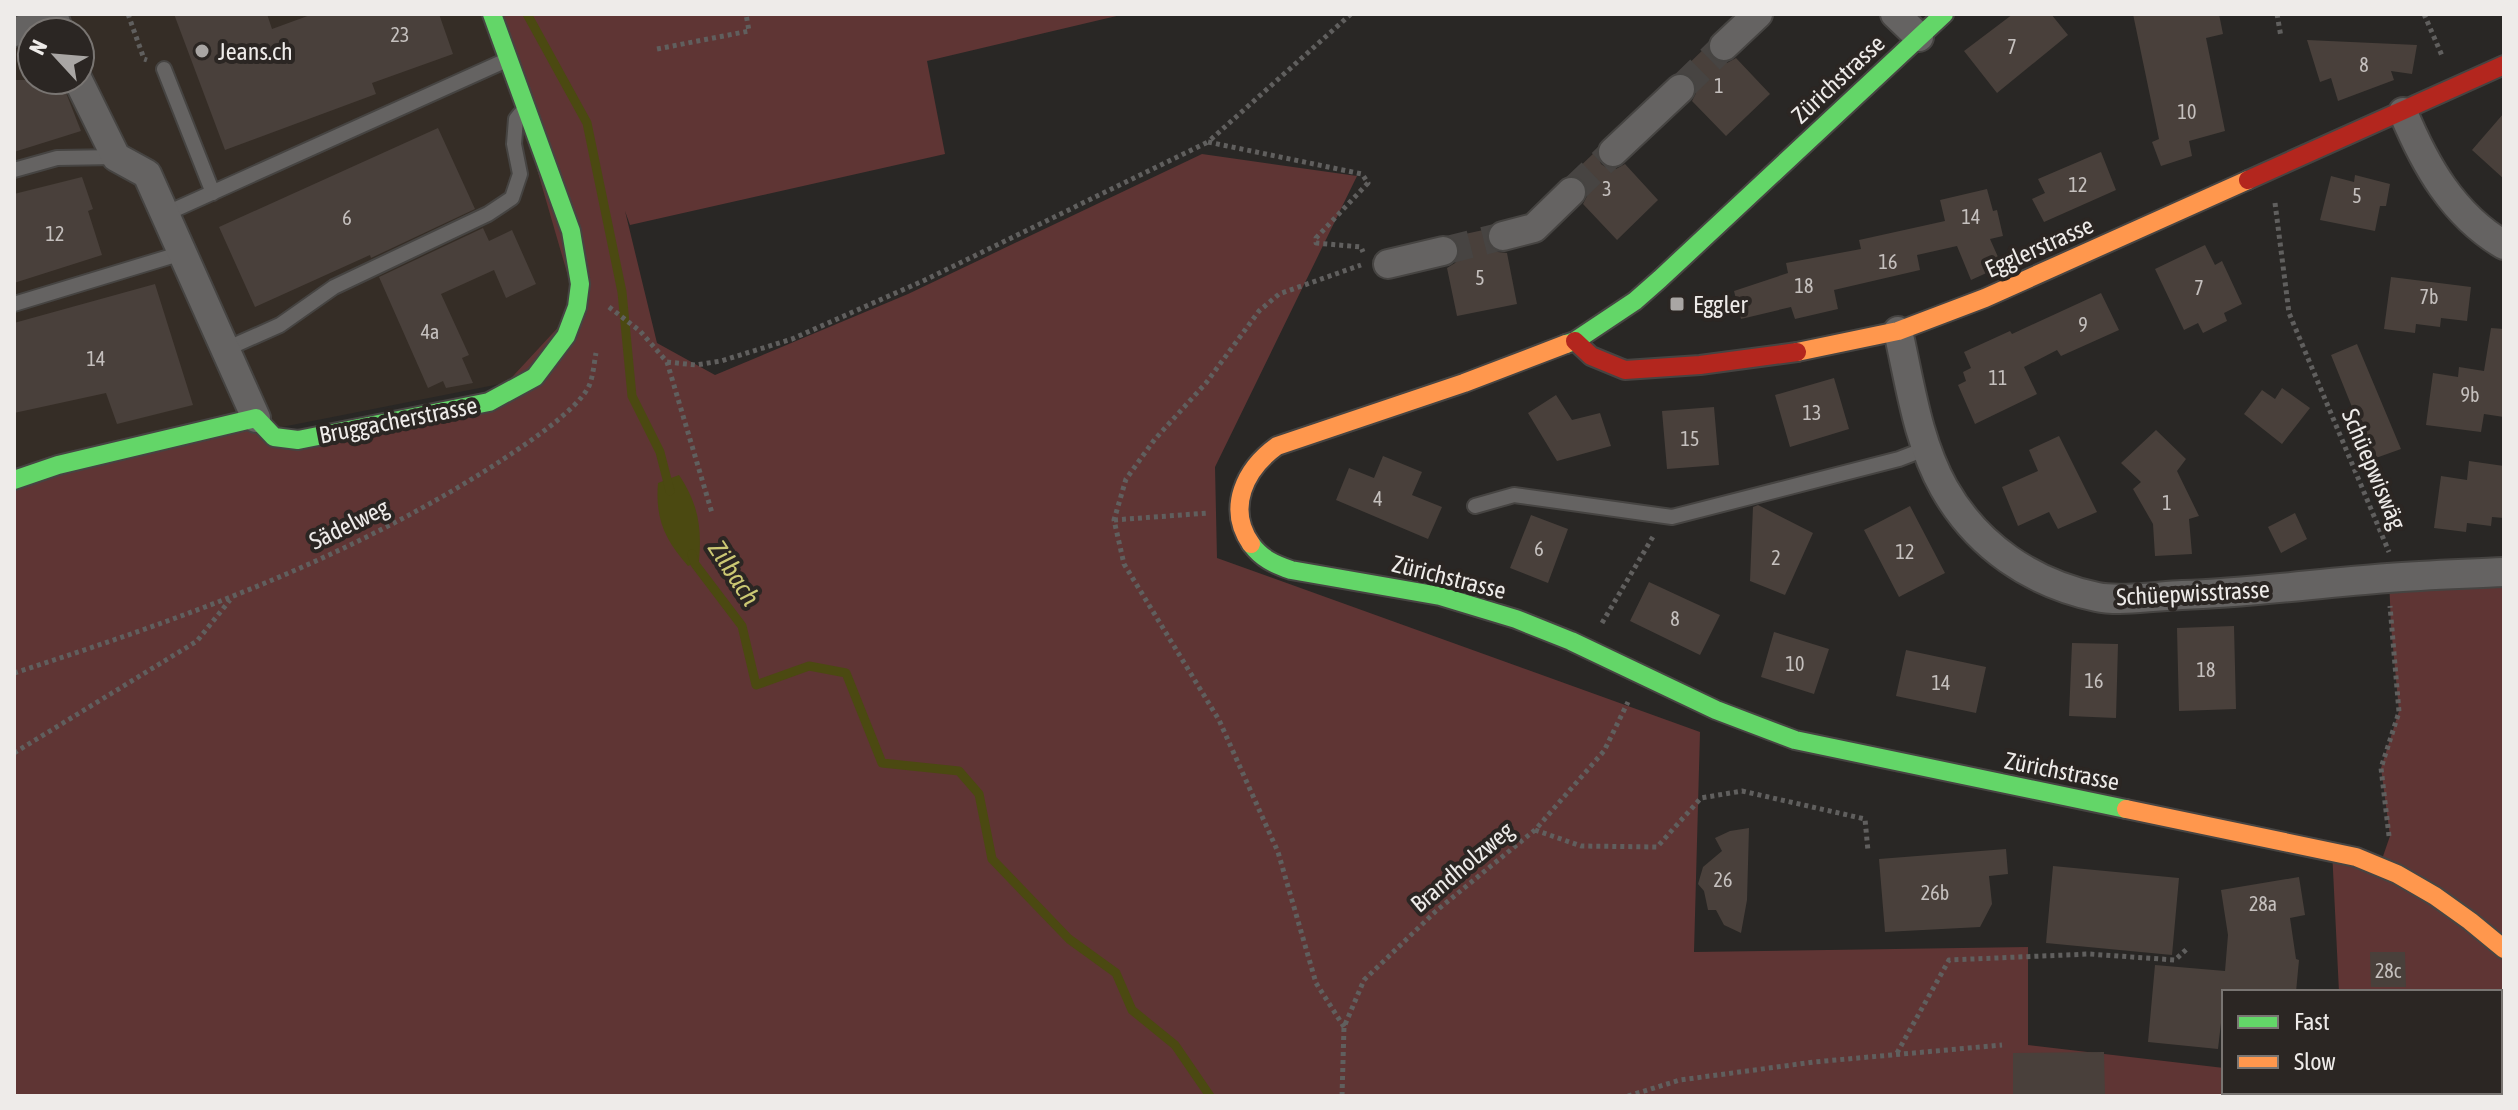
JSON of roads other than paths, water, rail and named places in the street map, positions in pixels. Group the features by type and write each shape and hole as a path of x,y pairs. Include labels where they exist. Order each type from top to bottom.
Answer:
{"main road":[{"name":"Bruggacherstrasse","path":"256,418 274,437 298,440 489,402 535,377 566,336 577,307 580,284 571,231 492,14"},
{"name":"Zürichstrasse","path":"1944,14 1652,286 1575,341 1464,383 1277,446 1255,462 1241,492 1239,510 1248,540 1259,555 1285,569 1403,588 1489,609 1588,648 1722,715 1795,740 2356,857 2380,865 2430,891 2504,949"},
{"name":"Egglerstrasse","path":"1575,341 1591,356 1625,370 1779,356 1898,331 1985,298 2504,65"},
{"path":"14,480 58,465 256,418"}],"street":[{"path":"1724,46 1758,14"},
{"path":"1895,14 1919,37"},
{"path":"1613,152 1680,89"},
{"path":"86,96 116,157 147,174 256,418"},
{"path":"2403,112 2419,150 2439,185 2469,218 2504,245"},
{"path":"1503,236 1534,228 1571,192"},
{"path":"1388,264 1443,251"},
{"name":"Schüepwisstrasse","path":"1898,331 1925,449 1943,487 1985,542 2008,561 2048,583 2100,598 2225,594 2389,578 2504,572"}],"lane":[{"path":"165,214 509,59"},
{"path":"164,69 213,193"},
{"path":"226,349 280,325 334,287 488,214 512,198 520,174 514,144 516,119 525,108"},
{"path":"14,170 57,158 116,157"},
{"path":"14,304 182,253"},
{"path":"1475,506 1514,495 1672,517 1899,459 1925,449"}],"waterway":[{"name":"Zilbach","path":"527,14 587,123 622,292 632,396 660,452 670,491"},
{"name":"Zilbach","path":"692,554 695,564 742,626 756,685 809,666 846,673 882,763 959,771 979,794 992,859 1069,939 1116,973 1132,1010 1175,1045 1210,1096"}],"tunnel":[{"path":"1680,89 1724,46"},
{"path":"1571,192 1613,152"},
{"path":"1443,251 1503,236"}],"place":[{"name":"Jeans.ch","path":"202,51"},
{"name":"Eggler","path":"1677,304"}]}
